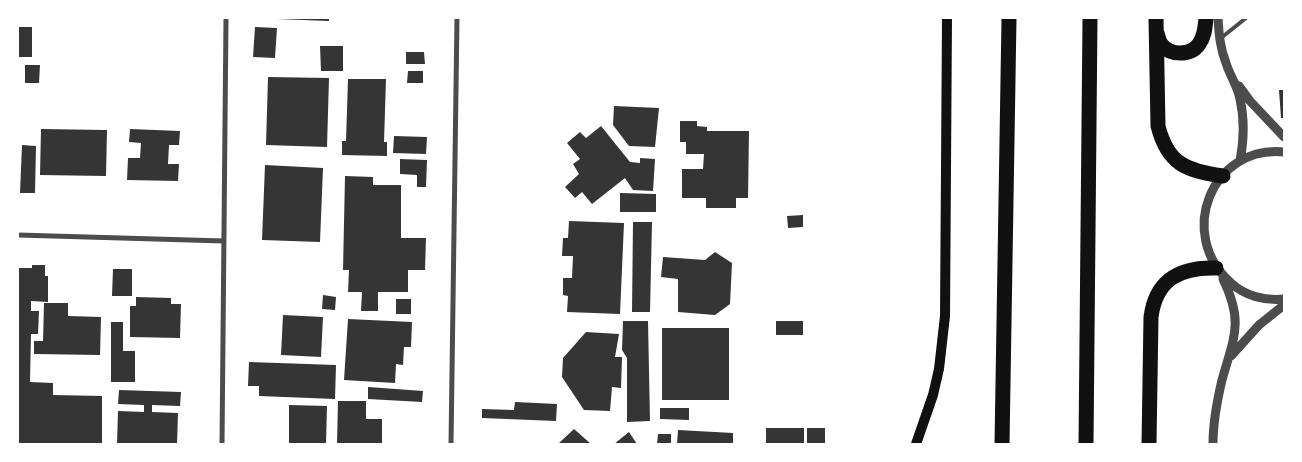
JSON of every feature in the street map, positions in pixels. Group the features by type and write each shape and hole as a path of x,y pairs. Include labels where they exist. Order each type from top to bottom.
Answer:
{"highway":[{"path":"1002,444 1009,18"},
{"path":"1086,444 1090,18"},
{"path":"1156,25 1162,44 1173,52 1186,53 1198,46 1205,34 1206,18"},
{"path":"1156,25 1158,126 1162,141 1170,154 1182,165 1196,171 1223,176"},
{"path":"1149,444 1152,304 1165,282 1175,274 1199,267 1218,271"}],"main road":[{"path":"916,444 933,395 944,334 947,18"}],"street":[{"path":"222,444 226,18"},
{"path":"451,444 457,18"},
{"path":"1218,18 1219,40 1226,66 1250,101 1284,137"},
{"path":"1233,78 1240,98 1244,119 1244,140 1240,161"},
{"path":"1213,444 1218,398 1235,337 1235,315 1230,294 1207,250 1203,230 1204,210 1211,192 1223,176 1240,161 1257,154 1276,151 1284,152"},
{"path":"18,235 224,241"},
{"path":"1218,271 1236,288 1255,297 1275,300 1284,299"},
{"path":"1230,358 1259,325 1284,305"}],"lane":[{"path":"1219,40 1246,18"}],"building":[{"path":"329,18 329,21 277,19"},
{"path":"18,27 32,27 32,57 18,57"},
{"path":"255,27 277,28 275,58 253,57"},
{"path":"320,46 343,46 343,71 321,71"},
{"path":"406,52 424,52 425,64 406,64"},
{"path":"25,65 40,65 39,83 25,83"},
{"path":"408,71 423,71 423,83 407,83"},
{"path":"268,77 329,78 327,147 266,145"},
{"path":"348,79 386,79 384,142 387,142 387,156 342,155 342,141 346,141"},
{"path":"1279,90 1284,90 1284,118 1281,118"},
{"path":"614,106 659,108 655,147 629,146 613,125"},
{"path":"680,121 697,121 697,126 707,127 707,131 749,131 748,198 736,198 736,208 706,208 706,198 682,198 682,169 703,169 704,154 686,154 686,142 680,142"},
{"path":"601,126 630,162 640,163 640,158 655,159 653,191 633,190 625,178 592,204 582,192 575,198 565,187 579,174 573,164 580,159 567,143 580,132 586,138"},
{"path":"41,129 107,130 106,176 40,175"},
{"path":"130,129 180,131 179,145 169,145 168,164 179,164 178,181 127,180 128,158 140,158 141,143 129,142"},
{"path":"394,136 427,137 426,154 393,153"},
{"path":"22,145 36,146 35,193 20,193"},
{"path":"400,159 427,160 426,187 417,187 417,175 400,174"},
{"path":"265,165 323,168 320,242 262,240"},
{"path":"345,176 373,177 373,185 401,185 401,238 426,238 425,270 408,270 408,292 378,292 378,311 361,311 362,292 348,292 349,270 343,270"},
{"path":"620,193 656,194 656,212 620,212"},
{"path":"803,215 803,227 788,228 787,216"},
{"path":"569,221 624,223 620,314 567,312 568,296 563,295 563,278 572,278 573,256 562,256 563,238 568,238"},
{"path":"633,222 652,222 650,312 632,312"},
{"path":"715,252 732,263 730,304 715,315 678,312 678,279 661,277 663,257 705,260"},
{"path":"32,265 45,265 45,276 48,276 48,302 31,301 31,311 39,311 38,334 31,334 30,382 53,383 53,395 102,396 102,444 18,444 18,268 32,268"},
{"path":"113,269 132,269 132,296 112,296"},
{"path":"323,295 336,297 335,310 322,309"},
{"path":"136,297 171,298 171,304 181,304 180,338 130,337 130,306 136,306"},
{"path":"396,299 411,299 411,314 396,314"},
{"path":"44,303 68,303 68,316 101,317 100,355 34,354 34,341 43,341"},
{"path":"283,315 323,317 321,357 281,355"},
{"path":"348,319 412,322 411,347 404,347 403,365 396,364 395,383 344,380"},
{"path":"623,321 648,321 650,421 627,422 627,358 622,350"},
{"path":"776,321 803,321 803,335 776,335"},
{"path":"111,322 123,322 123,351 135,351 135,382 111,382"},
{"path":"662,328 729,328 729,400 662,400"},
{"path":"586,332 619,334 615,357 622,357 621,388 612,387 610,411 584,410 562,377 563,358"},
{"path":"249,362 336,365 335,399 259,396 259,386 248,386"},
{"path":"368,387 423,391 422,402 368,399"},
{"path":"119,390 181,392 180,406 152,405 152,412 178,413 177,444 117,444 118,411 144,412 144,405 118,404"},
{"path":"338,401 366,401 366,419 382,419 382,444 337,444"},
{"path":"515,402 557,404 556,421 482,418 482,409 514,410"},
{"path":"289,405 327,406 326,444 289,444"},
{"path":"660,408 689,408 689,420 660,419"},
{"path":"766,428 804,428 804,444 766,444"},
{"path":"807,428 825,428 825,444 807,444"},
{"path":"574,429 591,444 558,444"},
{"path":"678,430 733,433 733,444 677,444"},
{"path":"629,432 637,444 614,444"},
{"path":"658,434 671,434 671,444 657,444"}]}
